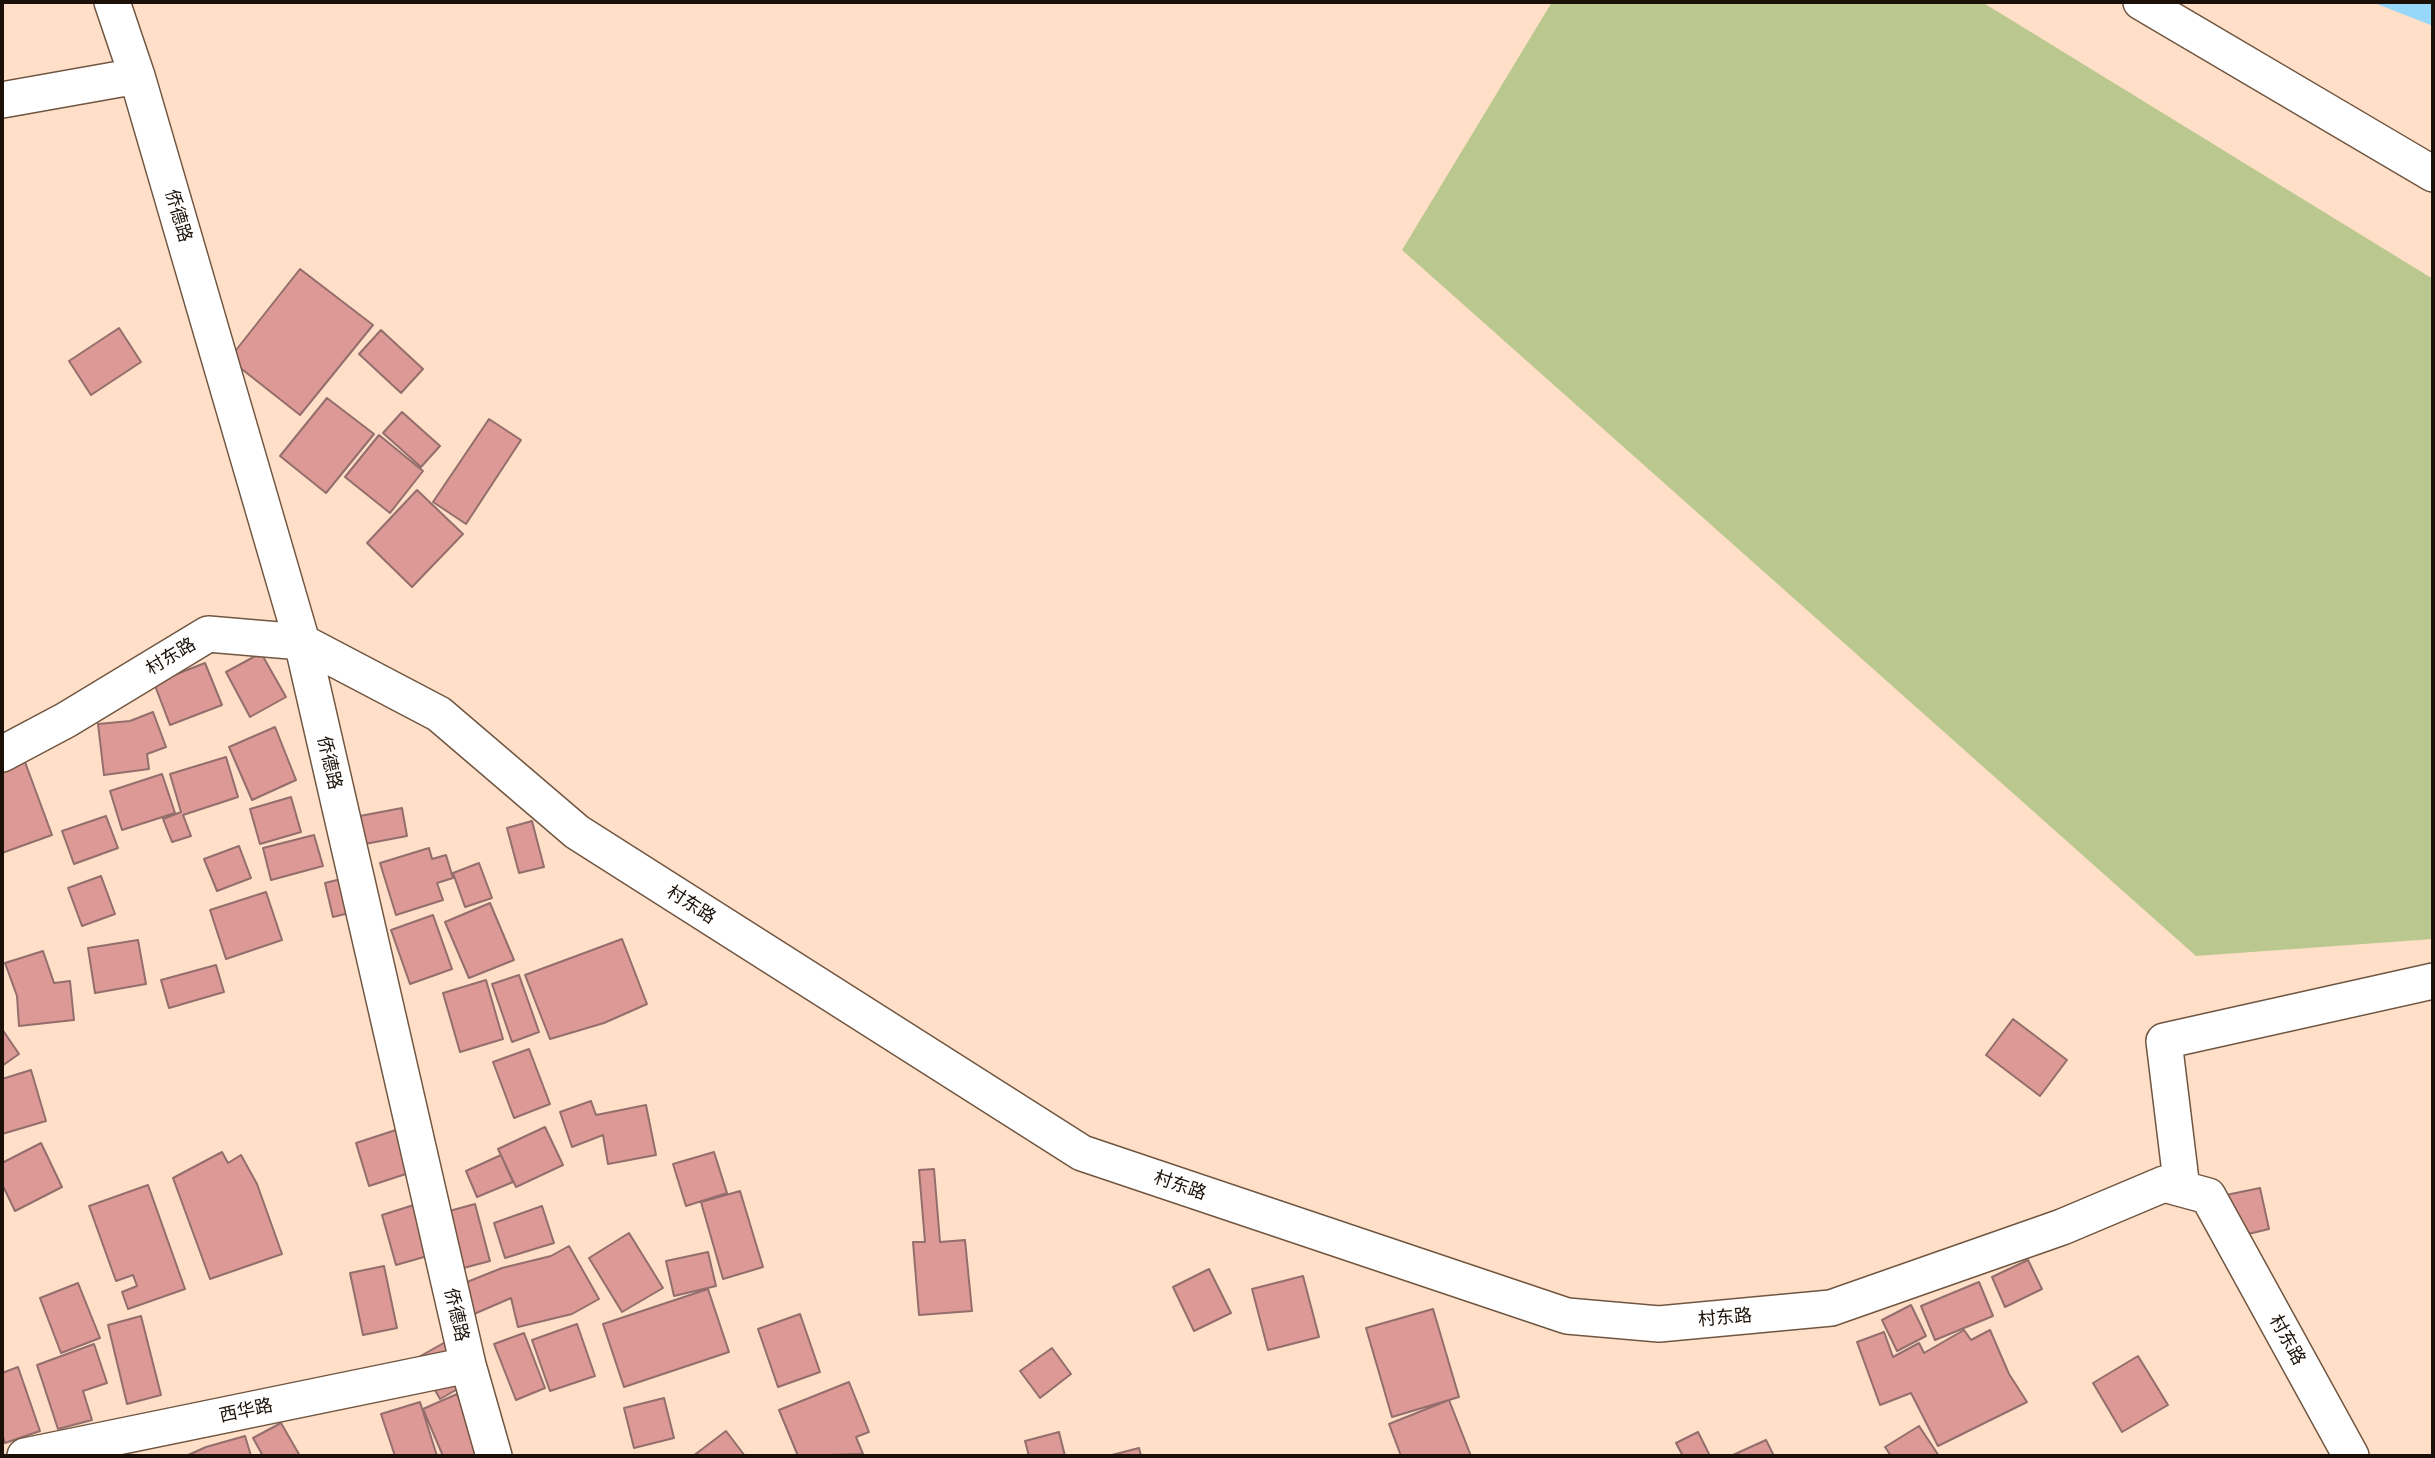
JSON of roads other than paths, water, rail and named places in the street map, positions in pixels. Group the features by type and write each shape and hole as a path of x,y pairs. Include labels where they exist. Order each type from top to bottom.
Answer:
{"street":[{"name":"侨德路","path":"112,2 137,76 302,642 468,1365 494,1456"},
{"path":"2141,2 2433,174"},
{"path":"2,100 137,76"},
{"name":"村东路","path":"2,754 66,720 208,634 302,642 439,714 577,832 1082,1153 1567,1316 1659,1324 1831,1308 2062,1227 2164,1184 2208,1196 2351,1456"},
{"path":"2182,1189 2164,1041 2433,981"},
{"name":"西华路","path":"25,1456 468,1365"}],"water":[{"path":"2372,2 2433,2 2433,26"}]}
